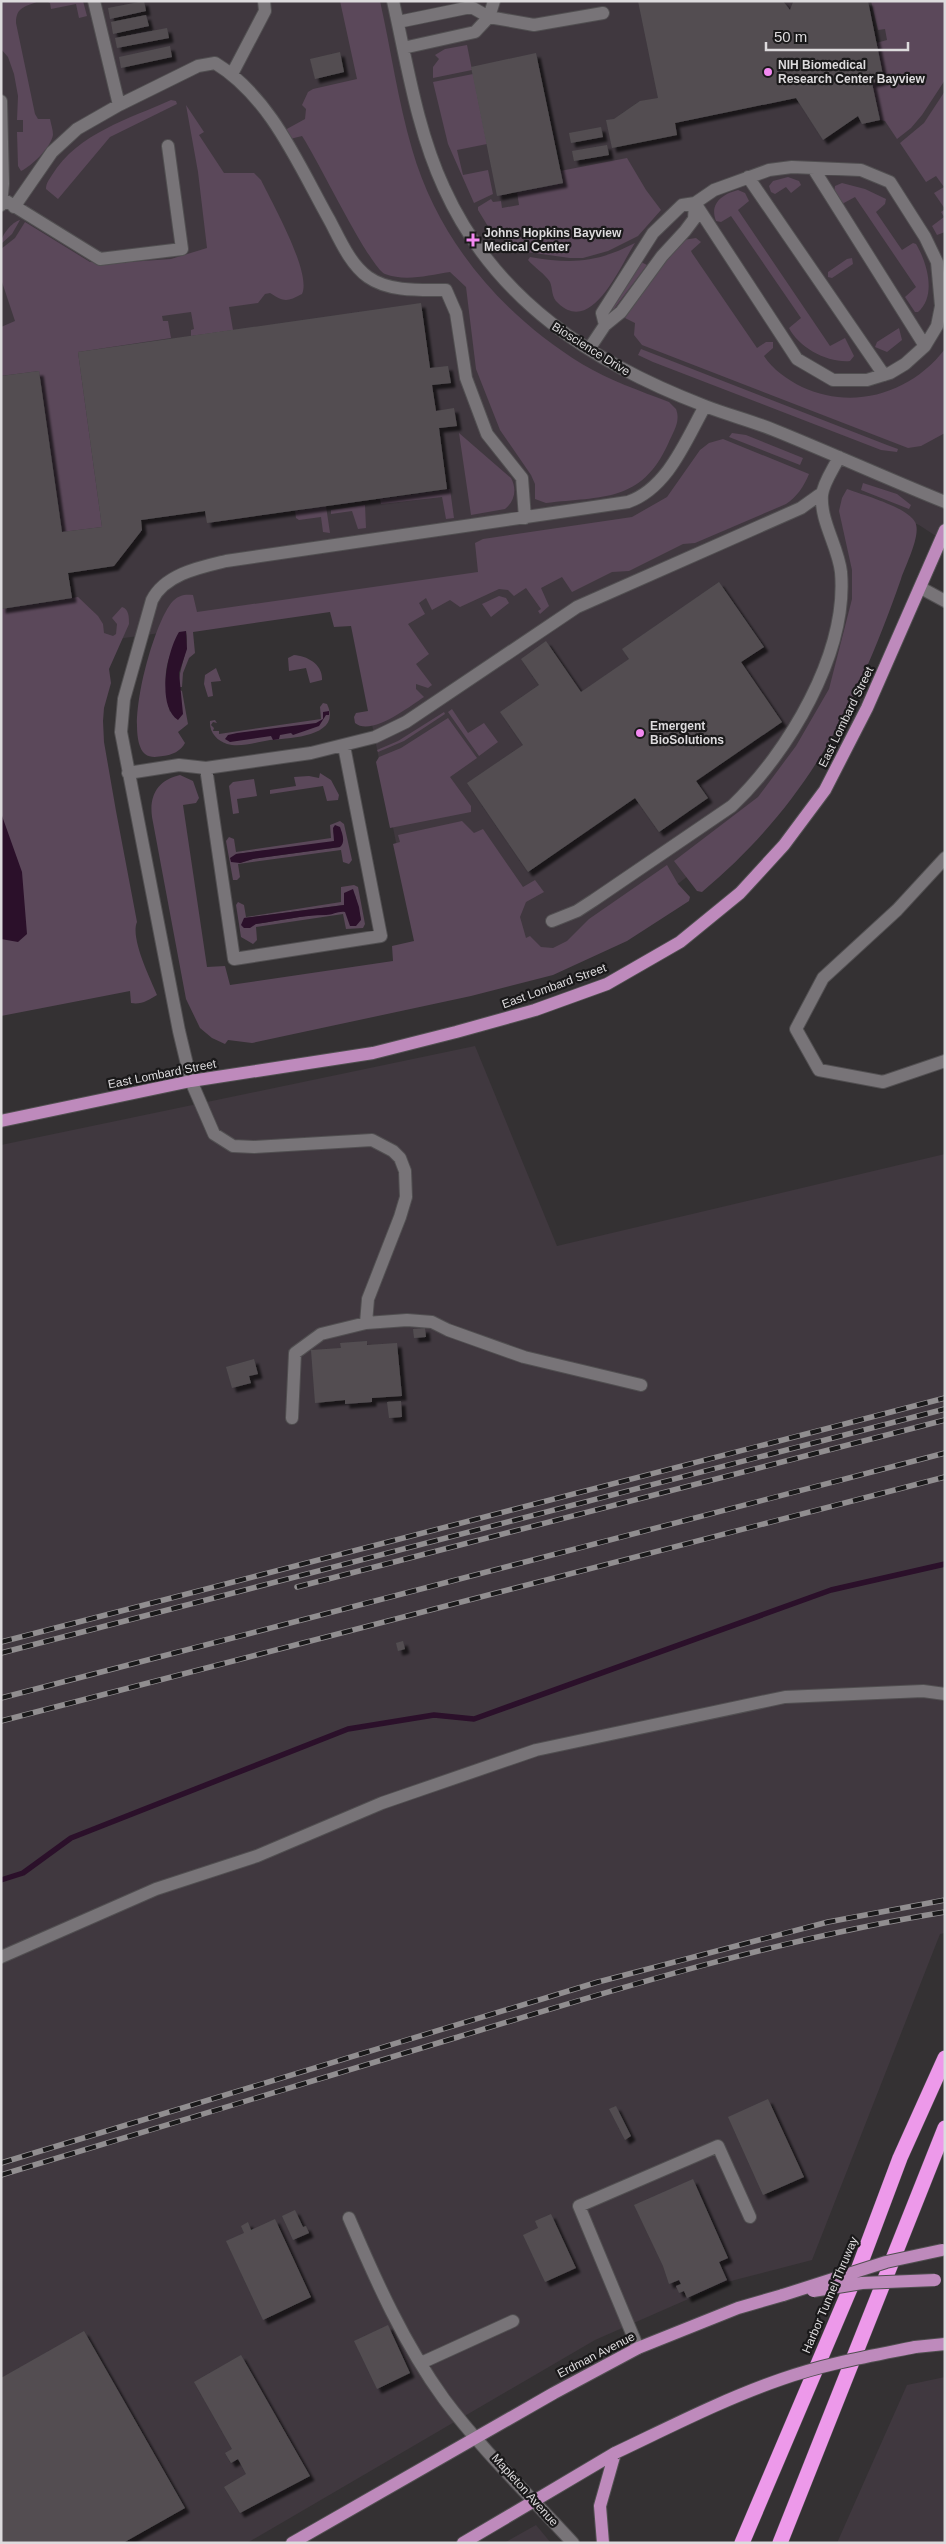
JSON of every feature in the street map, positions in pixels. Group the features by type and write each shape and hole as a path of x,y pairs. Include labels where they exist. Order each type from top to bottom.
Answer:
{"highway":[{"name":"Harbor Tunnel Thruway","path":"742,2543 858,2270 900,2158 945,2058"},
{"path":"780,2543 945,2128"}],"main road":[{"name":"East Lombard Street","path":"1,1121 191,1081 373,1054 535,1010 607,984 680,942 740,893 784,845 825,790 867,708 945,530"},
{"path":"783,2295 867,2268 944,2250"},
{"name":"Erdman Avenue","path":"292,2543 476,2437 638,2348 738,2308 783,2295 862,2283 940,2280"},
{"path":"462,2543 615,2453 703,2411 782,2379 833,2364 945,2344"},
{"path":"603,2543 600,2506 615,2453"}],"street":[{"path":"94,1 119,105"},
{"path":"232,74 265,11 264,1"},
{"name":"Bioscience Drive","path":"393,1 432,160 447,195 470,236 514,292 547,321 589,349 636,376 705,406 772,429 945,502"},
{"path":"403,48 475,32 489,17 494,1"},
{"path":"398,22 466,8 473,8 489,17 534,25 603,13"},
{"path":"6,204 64,139 119,105 198,66 215,63 232,74 261,105 290,150 351,260 368,278 391,287 446,290 456,313 466,378 487,434 522,478 524,518"},
{"path":"1,101 6,204"},
{"path":"6,204 100,259 182,249 168,146"},
{"path":"605,325 602,313 653,234 682,205 695,203 714,190 769,170 813,168 861,170 890,182 925,237 937,262 941,306 937,326 925,346 906,364 884,375 867,380 833,380 797,359 695,203"},
{"path":"813,168 925,346"},
{"path":"748,177 884,375"},
{"path":"589,349 605,325 621,312 662,256 694,219 695,203"},
{"path":"366,1323 368,1298 406,1197 405,1171 400,1158 393,1151 372,1140 254,1147 233,1146 214,1134 191,1081 169,983 121,732 124,699 152,600 159,589 169,581 187,572 226,560 620,504 640,496 660,480 705,406"},
{"path":"128,773 178,765 206,768 311,753 375,737 406,722 577,606 801,508 822,493 839,457"},
{"path":"552,921 577,911 732,806 768,767 803,713 822,673 841,597 838,558 826,520 822,493"},
{"path":"921,588 945,600"},
{"path":"206,768 234,959 381,936 344,746"},
{"path":"945,858 897,910 823,978 796,1029 819,1070 883,1082 945,1061"},
{"path":"292,1418 295,1352 321,1334 366,1323 407,1320 432,1322 448,1330 524,1356 641,1385"},
{"path":"1,1957 156,1888 257,1856 382,1803 536,1750 785,1697 923,1691 945,1694"},
{"path":"638,2348 579,2206 718,2146 750,2216"},
{"name":"Mapleton Avenue","path":"349,2218 379,2290 444,2399 476,2437 573,2543"},
{"path":"421,2363 513,2321"}],"shaded area":[{"name":"Johns Hopkins Bayview Medical Center","path":"1,1 945,1 945,542 919,525 885,512 848,658 788,771 711,858 661,897 541,957 398,852 348,607 1,655"},
{"path":"1,1 39,1 20,10 16,17 16,23 35,114 38,119 50,119 53,135 49,145 40,156 21,171 18,166 17,132 23,132 23,120 17,120 18,96 14,74 8,57 1,49"},
{"path":"46,1 83,1 87,16 79,18 76,4 51,9 50,3"},
{"path":"340,1 380,1 403,113 423,182 438,214 456,244 477,272 525,323 582,364 625,385 669,402 676,409 678,418 676,427 668,444 657,463 645,477 632,487 602,497 546,503 535,499 535,484 531,475 500,430 476,369 466,287 450,272 409,278 385,274 378,267 356,234 302,136 290,139 285,130 305,119 306,109 302,105 308,92 313,89 357,79"},
{"path":"871,1 945,1 945,80 922,115 911,128 897,139 885,121 880,120 872,83 884,80 876,43 887,40 885,29 878,30"},
{"path":"467,45 472,70 433,78 433,67 439,59 435,55 445,49"},
{"path":"473,74 487,144 457,150 463,175 488,170 493,194 474,203 448,144 433,82"},
{"path":"945,91 945,209 934,193 944,187 936,176 926,182 900,143 924,123"},
{"path":"171,100 176,101 177,104 110,137 58,199 46,189 49,180 63,160 90,138 122,121"},
{"path":"186,105 204,132 199,135 224,173 254,173 261,180 296,255 304,284 302,294 286,300 270,293 265,294 258,303 229,307 233,330 191,336 191,330 194,329 191,312 162,316 163,321 168,321 171,338 78,352 102,527 62,532 39,371 1,376 1,327 15,321 1,279 1,249 15,238 25,222 90,262 114,263 171,259 207,248 198,172"},
{"path":"627,158 646,190 661,210 638,236 608,251 583,258 570,258 520,251 489,228 478,210 478,207 491,199 493,202 501,201 502,208 519,205 517,192 562,183 560,171"},
{"path":"788,177 799,181 801,185 791,193 786,187 775,194 771,192 769,186 773,181"},
{"path":"842,183 865,189 886,199 885,204 876,212 902,250 913,243 916,244 924,260 929,288 924,305 918,312 915,312 905,297 916,287 855,197 842,204 834,193 835,186"},
{"path":"738,190 745,193 749,201 738,210 830,346 845,338 854,356 850,361 833,360 824,357 800,342 789,328 801,318 731,216 721,222 716,221 714,209 716,204 727,194"},
{"path":"945,209 945,232 937,235 932,226 944,217 941,212"},
{"path":"20,220 12,234 1,244 1,240 8,229"},
{"path":"696,238 701,242 691,251 692,253 757,348 766,342 773,342 773,348 764,356 781,374 802,387 822,394 842,397 861,397 880,393 899,387 916,377 945,349 945,433 921,446 908,448 642,345 634,335 635,323 625,318 656,271 683,240"},
{"path":"635,243 604,294 593,305 582,311 570,311 558,303 553,296 550,282 528,260 530,257 559,261 584,260 608,255"},
{"path":"852,258 853,264 832,278 828,277 828,272 847,259"},
{"path":"641,262 647,265 613,310 612,307"},
{"path":"899,328 902,340 887,352 875,347 877,342"},
{"path":"641,349 898,449 897,452 881,450 653,362 638,355"},
{"path":"459,433 511,478 514,486 514,495 505,509 471,515"},
{"path":"732,433 746,435 803,458 800,465 729,437"},
{"path":"723,439 809,474 805,483 794,498 786,504 695,543 683,544 629,571 612,572 572,592 562,577 541,588 549,606 540,614 538,611 541,609 526,588 514,596 508,590 499,589 460,607 450,600 432,610 426,598 419,603 425,614 408,624 429,654 416,664 432,685 428,688 416,684 416,689 424,697 390,719 371,726 362,726 355,723 354,717 356,713 368,711 351,626 334,627 330,612 193,632 195,653 189,658 183,673 182,687 179,687 187,638 186,631 172,650 166,669 166,689 170,712 180,698 180,690 182,691 188,724 178,732 185,743 173,754 154,757 145,754 139,743 137,725 143,678 157,630 165,612 178,597 193,595 197,612 478,572 475,543 483,539 632,517 667,497 700,450 709,443"},
{"path":"863,483 897,494 911,505 909,509 861,490"},
{"path":"450,489 454,518 446,519 442,497 381,504 380,499"},
{"path":"847,489 903,511 915,522 917,527 915,542 884,626 866,670 846,711 824,751 799,788 771,824 739,859 702,892 697,891 674,861 758,797 796,746 829,689 852,599 852,570 839,511 842,498"},
{"path":"365,505 366,528 358,529 352,511 331,514 331,510"},
{"path":"326,506 330,533 323,532 321,517 299,520 296,518 295,511"},
{"path":"499,596 506,598 509,603 491,617 482,604"},
{"path":"78,597 98,616 103,624 104,633 113,636 116,634 117,624 112,618 122,607 129,616 129,624 109,669 111,683 104,708 104,742 137,922 136,938 138,948 157,995 142,1003 131,1003 130,991 1,1016 1,609"},
{"path":"186,631 187,649 179,673 183,714 178,720 171,713 167,703 165,691 166,678 175,641 179,632"},
{"path":"294,655 309,659 317,665 322,674 322,680 310,683 306,668 289,671 288,658"},
{"path":"216,668 221,681 211,682 213,696 208,697 204,684 205,675"},
{"path":"323,703 327,704 330,715 327,723 321,729 311,734 243,745 232,745 220,741 214,736 210,725 210,721 215,720 217,723 213,722 211,725 214,728 213,731 219,731 219,734 321,719 320,707"},
{"path":"452,709 468,733 484,723 498,742 479,756 448,712"},
{"path":"329,711 329,715 326,715 319,726 293,735 291,733 280,735 279,739 273,740 271,736 230,742 225,739 228,735 237,733 316,723 323,719 323,712"},
{"path":"444,712 445,714 404,741 378,752 377,750 398,741"},
{"path":"448,718 477,758 450,777 471,806 471,812 390,828 376,762 379,757 401,748"},
{"path":"320,773 331,780 339,795 338,800 327,801 323,786 270,794 270,790 296,786 294,777 309,776 319,778"},
{"path":"180,775 193,781 199,798 196,803 183,805 207,967 225,966 230,985 393,961 392,946 414,941 393,844 400,842 398,835 462,821 474,833 483,829 523,887 535,880 544,892 526,902 520,917 526,938 530,936 541,947 553,948 567,941 589,919 667,865 678,884 690,897 689,901 627,941 553,975 471,996 252,1043 228,1040 225,1044 212,1038 200,1028 186,999 152,817 152,802 157,790 172,777"},
{"path":"254,779 257,796 237,799 239,813 233,814 229,786 233,782"},
{"path":"1,813 22,872 27,934 18,942 1,939"},
{"path":"340,821 344,824 352,860 349,864 343,862 341,850 238,864 240,877 237,880 233,880 226,841 229,837 234,839 236,852 331,838 330,825","holes":["333,829 340,847 253,859 240,863 236,854 335,841"]},
{"path":"335,825 340,827 342,835 343,843 340,847 253,859 240,863 231,862 230,858 236,854 334,841 333,828"},
{"path":"354,885 358,887 365,924 363,928 346,929 343,914 256,927 257,940 253,944 241,937 236,905 238,902 244,905 246,917 341,902 341,887","holes":["344,893 355,895 361,920 344,911 256,924 244,918 344,905"]},
{"path":"353,889 361,920 356,926 350,926 345,912 256,924 250,928 244,928 241,925 244,918 344,905 344,893"},
{"path":"475,1046 557,1246 945,1154 945,1933 940,1934 812,2260 727,2282 595,2340 247,2543 1,2543 1,1145"},
{"path":"945,2377 945,2543 837,2543 907,2385"},
{"path":"536,2525 551,2543 504,2543"}],"building":[{"path":"144,1 146,11 110,19 108,8"},
{"name":"NIH Biomedical Research Center Bayview","path":"638,1 783,1 790,10 792,1 868,1 884,80 872,83 880,120 862,124 858,116 823,140 796,98 675,123 677,135 612,148 606,120 614,119 640,101 658,98"},
{"path":"146,15 149,26 113,34 111,22"},
{"path":"167,28 169,38 117,48 115,38"},
{"path":"170,46 172,57 121,68 119,57"},
{"path":"340,52 344,72 315,79 310,59"},
{"path":"536,53 563,183 497,196 471,67"},
{"path":"601,127 603,137 571,143 569,133"},
{"path":"607,145 609,155 574,161 572,151"},
{"path":"421,303 430,368 448,366 451,383 432,385 436,411 454,408 457,426 439,428 447,489 207,523 205,511 141,520 142,530 114,566 68,573 72,598 1,609 1,376 39,371 62,532 102,527 78,352"},
{"name":"Emergent BioSolutions","path":"719,582 764,647 741,662 782,722 696,781 708,798 659,832 635,798 528,872 467,783 523,745 500,712 539,685 521,659 546,641 581,692 629,659 622,649"},
{"path":"425,1328 426,1337 414,1338 413,1329"},
{"path":"367,1341 367,1345 397,1343 402,1396 372,1398 372,1402 345,1404 345,1400 315,1403 311,1350 341,1348 340,1343"},
{"path":"254,1359 258,1374 249,1376 251,1383 232,1388 226,1367"},
{"path":"401,1401 402,1417 389,1418 387,1402"},
{"path":"403,1641 405,1649 398,1651 396,1643"},
{"path":"768,2099 804,2177 763,2195 728,2117"},
{"path":"616,2106 631,2136 625,2140 609,2109"},
{"path":"693,2179 728,2258 719,2262 727,2280 687,2298 684,2291 679,2293 676,2286 681,2284 679,2280 669,2284 663,2266 634,2205"},
{"path":"295,2210 303,2227 306,2226 309,2233 293,2240 282,2216"},
{"path":"551,2214 576,2268 545,2282 523,2235 538,2228 535,2221"},
{"path":"275,2219 311,2297 263,2320 226,2241 244,2233 241,2226 248,2222 251,2230"},
{"path":"388,2325 410,2373 377,2389 354,2341"},
{"path":"84,2331 185,2508 123,2543 1,2543 1,2378"},
{"path":"241,2355 310,2476 240,2513 224,2487 246,2474 238,2459 231,2463 225,2453 232,2449 194,2382"}],"waterway":[{"path":"1,1880 23,1873 71,1838 348,1729 434,1715 474,1719 831,1590 945,1564"}],"railway":[{"path":"1,1642 945,1398"},
{"path":"1,1653 945,1409"},
{"path":"297,1587 945,1420"},
{"path":"1,1698 945,1453"},
{"path":"1,1721 945,1477"},
{"path":"1,2163 598,1982 828,1922 945,1900"},
{"path":"1,2175 700,1966 822,1936 945,1912"}],"place":[{"name":"NIH Biomedical Research Center Bayview","path":"768,72"},
{"name":"Johns Hopkins Bayview Medical Center","path":"473,240"},
{"name":"Emergent BioSolutions","path":"640,733"}]}
